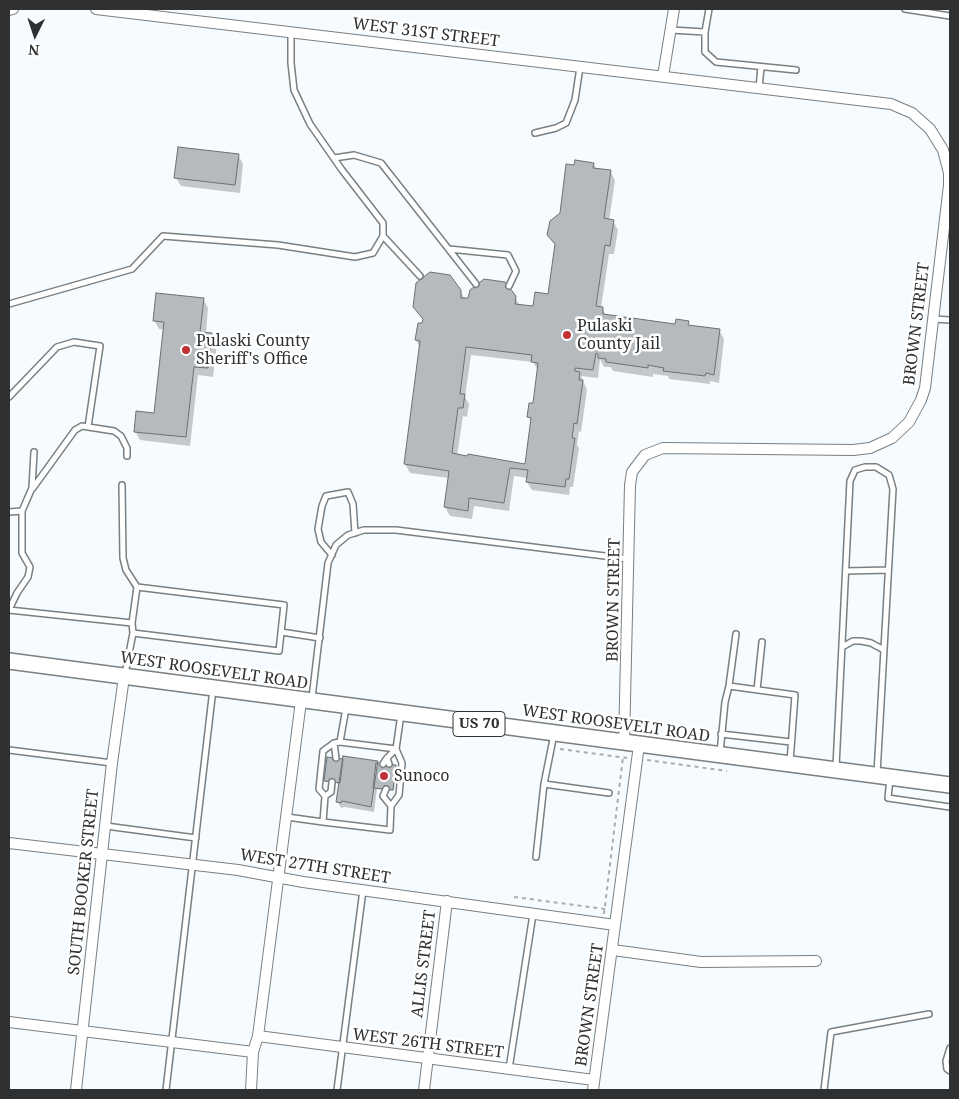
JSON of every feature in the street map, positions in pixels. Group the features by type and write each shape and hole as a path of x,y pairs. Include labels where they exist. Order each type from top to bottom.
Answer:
{"main road":[{"name":"WEST ROOSEVELT ROAD","path":"9,661 402,713 556,741 629,751 719,756 950,785"}],"street":[{"path":"9,10 13,9"},
{"name":"WEST 31ST STREET","path":"96,9 663,76"},
{"path":"663,76 674,9"},
{"name":"BROWN STREET","path":"594,1085 617,914 629,751 629,559 630,485 632,472 645,455 652,451 668,448 853,450 881,444 905,426 922,400 949,185 949,173 943,150 930,129 912,113 891,104 663,76"},
{"name":"SOUTH BOOKER STREET","path":"76,1090 112,763 124,677"},
{"path":"251,1090 253,1052 258,1036 278,877 307,701"},
{"name":"WEST 27TH STREET","path":"9,843 193,864 615,925"},
{"name":"ALLIS STREET","path":"424,1090 447,901"},
{"path":"613,950 701,962 816,961"},
{"path":"9,1022 253,1052"},
{"name":"WEST 26TH STREET","path":"258,1036 509,1069 594,1085"}],"lane":[{"path":"709,9 705,52 710,58 716,62 796,70"},
{"path":"905,9 950,16"},
{"path":"671,30 706,32"},
{"path":"9,304 126,272 138,263 163,236 278,245 355,257 373,253 383,236 383,223 310,124 294,90 291,63 291,32"},
{"path":"759,88 761,66"},
{"path":"535,133 556,128 566,123 574,100 580,67"},
{"path":"334,158 354,155 381,163 476,284"},
{"path":"383,236 420,276"},
{"path":"450,249 508,255 516,270 514,278 508,286"},
{"path":"933,318 950,320"},
{"path":"9,397 57,348 74,342 100,346 88,426"},
{"path":"127,456 128,448 121,436 114,431 88,426 82,426 75,430 32,488 22,511 22,553 30,567 28,577 9,610 132,623"},
{"path":"32,488 34,452"},
{"path":"836,770 850,477 855,470 865,467 880,468 889,475 892,482 884,650 883,777 888,798 950,806"},
{"path":"122,485 123,558 126,570 137,586 132,623 133,633 124,677"},
{"path":"332,555 321,542 318,529 322,506 326,496 348,492 353,504 355,533"},
{"path":"9,512 22,511"},
{"path":"307,701 320,638 328,563 336,545 348,535 364,530 396,530 629,559"},
{"path":"846,571 888,570"},
{"path":"133,633 279,652 284,605 137,586"},
{"path":"281,632 320,638"},
{"path":"719,756 736,634"},
{"path":"842,647 853,641 861,641 884,650"},
{"path":"757,690 762,642"},
{"path":"729,686 795,695 789,765"},
{"path":"166,1090 214,688"},
{"path":"336,758 337,742 346,706"},
{"path":"287,817 390,830 391,806 398,794 402,763 396,749 402,713"},
{"path":"722,734 791,742"},
{"path":"536,857 544,784 556,741"},
{"path":"323,822 325,796 319,789 323,751 337,742 396,749"},
{"path":"386,764 387,758 396,749"},
{"path":"9,750 112,763"},
{"path":"325,796 331,792 332,782"},
{"path":"544,784 609,793"},
{"path":"383,789 383,796 391,806"},
{"path":"106,826 196,838"},
{"path":"337,1090 363,890"},
{"path":"509,1069 533,913"},
{"path":"824,1090 832,1032 929,1014"},
{"path":"950,1048 946,1061 947,1069 950,1071"}],"path":[{"path":"556,741 629,751 604,923"},
{"path":"647,760 727,770"},
{"path":"514,897 605,909 617,914"}],"building":[{"path":"178,147 239,154 235,185 174,178"},
{"name":"Pulaski County Jail","path":"575,160 594,163 593,168 611,170 604,218 614,220 610,246 605,245 596,306 603,307 603,314 675,324 676,319 689,321 688,325 720,329 714,375 706,373 705,376 663,371 664,368 648,365 648,368 606,362 606,359 598,358 596,353 593,370 575,368 575,371 580,372 579,380 583,380 577,424 574,423 572,438 575,438 569,479 566,479 565,487 526,482 528,470 510,468 504,503 469,498 468,511 444,507 449,471 404,464 420,341 415,340 418,323 422,323 423,319 413,307 416,283 430,272 450,275 461,290 461,298 468,298 470,290 484,279 505,282 516,296 515,304 533,306 535,292 548,294 555,244 547,235 550,221 560,213 566,164 574,165","holes":["466,347 532,355 531,362 538,363 533,403 529,403 527,417 531,418 525,464 452,453 458,408 463,408 465,394 460,394"]},
{"name":"Pulaski County Sheriff's Office","path":"156,293 204,298 200,332 212,333 208,368 194,367 186,437 134,432 136,411 154,413 164,322 153,321"},
{"path":"343,756 378,761 371,807 342,801 341,803 336,802"},
{"path":"327,757 343,759 340,783 324,781"},
{"name":"Sunoco","path":"376,763 396,765 393,790 373,788"}],"place":[{"name":"Pulaski County Jail","path":"567,335"},
{"name":"Pulaski County Sheriff's Office","path":"186,350"},
{"name":"Sunoco","path":"384,776"}]}
